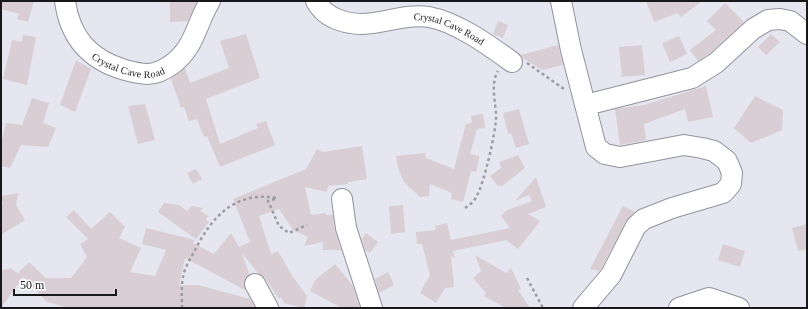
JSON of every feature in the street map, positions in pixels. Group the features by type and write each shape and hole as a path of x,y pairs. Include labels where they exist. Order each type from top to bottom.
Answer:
{"street":[{"name":"Crystal Cave Road","path":"65,1 67,12 75,34 92,55 110,66 143,75 155,74 172,65 189,48 197,32 202,14 210,1"},
{"name":"Crystal Cave Road","path":"316,1 321,10 331,17 345,22 361,25 412,17 430,17 479,38 512,62"},
{"path":"561,1 571,50 596,147 605,154 620,158 684,145 690,146 714,151 727,161 732,173 731,184 723,193 672,208 644,219 636,226 611,275 583,308"},
{"path":"586,105 692,78 716,63 753,29 768,20 780,19 790,21 807,34"},
{"path":"342,199 346,228 372,308"},
{"path":"255,284 268,308"},
{"path":"679,308 709,298 739,308"}],"path":[{"path":"465,208 476,198 480,188 496,129 496,75 502,65 512,62 529,64 549,80 576,94 586,105"},
{"path":"182,308 183,276 196,247 219,214 229,206 252,197 260,196 277,198 268,201 279,226 289,233 307,226"},
{"path":"527,278 543,308"}],"building":[{"path":"1,1 34,1 28,22 17,19 19,14 1,9"},
{"path":"170,1 197,1 188,21 170,22"},
{"path":"646,1 702,1 681,17 678,13 654,22"},
{"path":"725,3 744,22 709,54 698,61 690,50 716,30 707,21"},
{"path":"498,21 508,25 503,38 493,34"},
{"path":"246,34 260,78 206,99 220,144 258,128 256,124 266,121 275,145 220,167 207,136 204,137 197,119 189,121 184,107 181,108 171,79 185,68 190,83 229,68 220,41"},
{"path":"771,34 780,42 766,55 758,47"},
{"path":"23,35 36,37 27,85 3,79 12,40 22,42"},
{"path":"679,36 687,54 670,62 662,43"},
{"path":"558,45 563,65 542,70 523,58 521,55"},
{"path":"642,45 645,75 622,77 619,47"},
{"path":"76,60 91,69 75,112 60,105"},
{"path":"706,86 713,117 688,122 685,109 644,124 646,140 620,145 615,109 644,105"},
{"path":"755,96 783,110 782,130 751,143 734,128"},
{"path":"32,98 49,103 43,123 56,128 48,147 21,145 10,168 1,166 1,144 6,123 22,125"},
{"path":"145,104 155,140 138,144 128,106"},
{"path":"519,109 529,144 516,148 511,133 508,134 503,113"},
{"path":"483,114 485,128 477,129 470,154 479,156 479,160 476,172 471,171 463,202 451,199 452,193 430,184 429,196 420,197 404,182 398,168 396,156 425,153 426,158 454,169 466,124 472,123 471,116"},
{"path":"362,146 367,179 348,182 348,184 328,186 327,192 305,187 311,215 326,213 326,215 333,215 335,231 341,250 323,250 323,242 304,246 308,237 293,230 279,209 259,216 271,254 278,251 291,274 307,296 304,308 284,303 281,297 279,299 265,278 258,273 242,253 249,274 244,283 245,290 185,258 179,285 198,285 250,299 255,308 68,308 47,302 18,273 29,262 46,278 71,278 87,257 80,244 88,239 66,217 74,210 91,229 110,212 125,227 119,238 141,248 130,272 155,276 166,250 142,244 146,228 195,240 193,243 214,254 231,233 239,247 250,242 233,199 306,169 317,149 323,152"},
{"path":"518,155 525,168 502,186 498,186 490,176 501,168 499,162"},
{"path":"196,169 202,179 193,184 187,173"},
{"path":"536,177 546,207 528,214 540,221 518,249 506,240 453,251 455,259 451,255 454,287 445,288 436,303 420,293 430,275 422,244 417,244 416,232 436,230 435,226 447,223 451,240 510,228 501,216 507,210 532,201 529,195 515,201"},
{"path":"18,193 16,205 25,220 1,235 1,205 3,204 1,196"},
{"path":"164,203 179,205 187,211 192,206 203,208 200,211 208,216 206,220 209,222 196,239 158,212"},
{"path":"403,205 405,232 391,234 389,206"},
{"path":"623,206 635,212 626,221 601,269 599,271 590,269"},
{"path":"807,224 807,249 798,251 792,228"},
{"path":"366,233 378,242 370,253 365,250 362,239"},
{"path":"723,244 745,251 740,267 718,260"},
{"path":"475,255 506,273 511,268 521,289 518,290 530,308 506,308 484,296 486,293 473,278 481,271"},
{"path":"335,264 353,286 360,308 342,308 310,291 315,280"},
{"path":"10,268 23,277 1,308 1,271"},
{"path":"388,272 394,285 379,293 375,279"}]}
